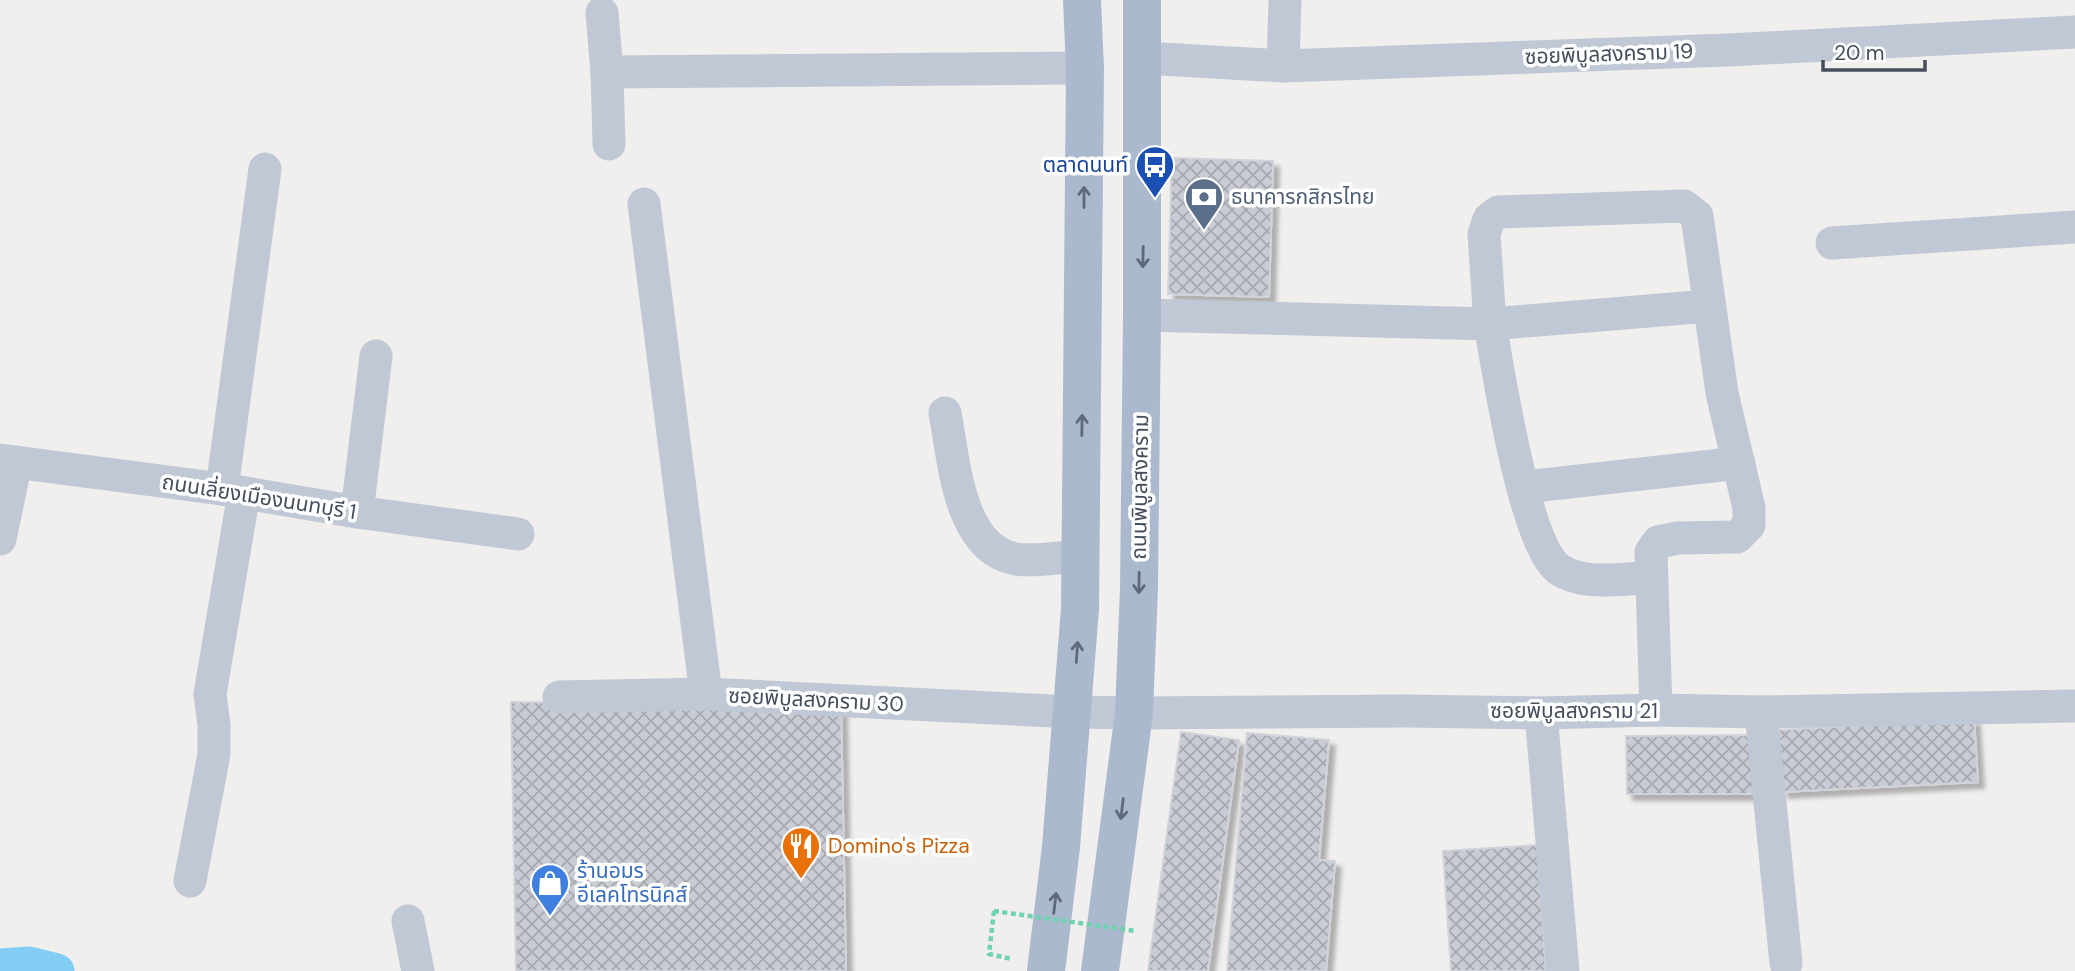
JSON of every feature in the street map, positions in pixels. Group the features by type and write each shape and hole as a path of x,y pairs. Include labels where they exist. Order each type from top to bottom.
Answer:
{"main road":[{"path":"1046,971 1061,847 1080,609 1085,68 1082,0"},
{"name":"ถนนพิบูลสงคราม","path":"1100,971 1134,713 1139,588 1142,0"}],"street":[{"path":"1283,66 1285,0"},
{"path":"602,13 609,144"},
{"name":"ซอยพิบูลสงคราม 19","path":"1143,58 1283,66 1728,50 2075,32"},
{"path":"607,72 1085,68"},
{"path":"190,881 214,754 210,694 233,491 264,169"},
{"path":"644,204 706,694"},
{"path":"1650,578 1576,578 1558,569 1542,548 1507,424 1490,324 1484,234 1489,219 1498,212 1684,206 1697,216 1722,393 1749,508 1749,525 1737,537 1678,538 1658,542 1651,552 1656,710"},
{"path":"1832,243 2075,227"},
{"path":"1142,315 1490,324 1709,306"},
{"path":"358,512 376,356"},
{"path":"945,413 964,507 977,533 992,550 1016,559 1080,556"},
{"path":"0,539 8,461"},
{"name":"ถนนเลี่ยงเมืองนนทบุรี 1","path":"8,461 233,491 358,512 518,534"},
{"path":"1524,487 1739,463"},
{"name":"ซอยพิบูลสงคราม 30","path":"559,697 706,694 1072,712"},
{"name":"ซอยพิบูลสงคราม 21","path":"1072,712 1761,712 2075,706"},
{"path":"1761,712 1786,963"},
{"path":"1541,713 1563,971"},
{"path":"408,921 418,971"}],"path":[{"path":"989,954 994,911 1136,931"}],"building":[{"path":"1172,158 1273,161 1269,297 1168,294"},
{"path":"511,702 841,705 846,971 516,971"},
{"path":"1974,719 1978,782 1782,792 1779,730"},
{"path":"1181,732 1239,740 1208,971 1148,971"},
{"path":"1247,733 1329,740 1319,860 1335,861 1326,971 1227,971"},
{"path":"1756,735 1757,794 1627,794 1626,736"},
{"path":"1537,845 1546,971 1451,971 1443,851"}],"waterway":[{"path":"0,966 29,964 57,971"}],"place":[{"name":"ตลาดนนท์","path":"1155,199"},
{"name":"ธนาคารกสิกรไทย","path":"1204,231"},
{"name":"Domino's Pizza","path":"801,880"},
{"name":"ร้านอมร อีเลคโทรนิคส์","path":"550,917"}]}
